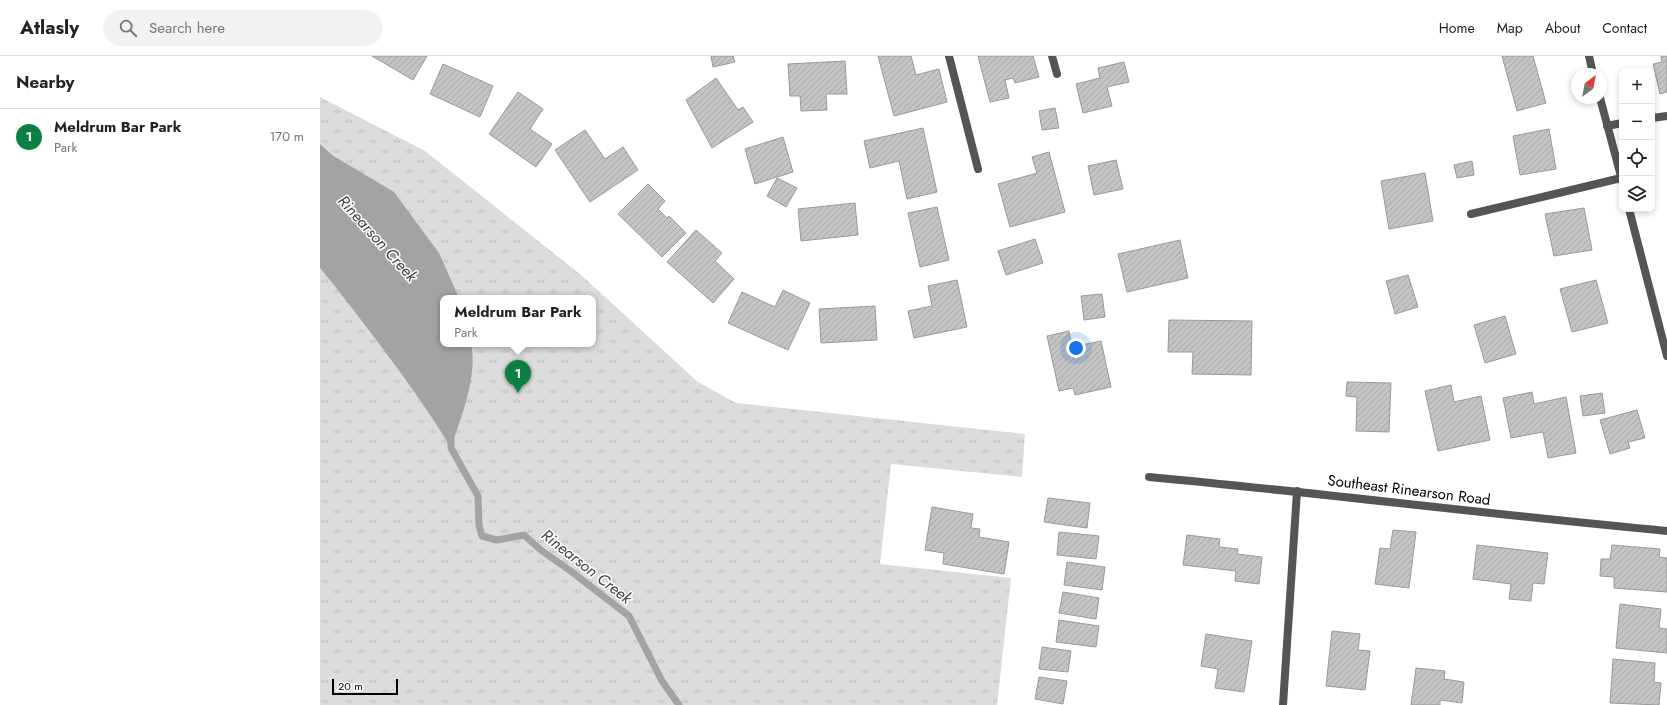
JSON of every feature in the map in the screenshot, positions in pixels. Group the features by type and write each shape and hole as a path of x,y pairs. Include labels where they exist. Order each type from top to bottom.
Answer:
{"street":[{"path":"949,56 978,169"},
{"path":"1052,56 1057,74"},
{"path":"1589,56 1592,68"},
{"path":"1602,104 1621,176"},
{"path":"1655,118 1667,116"},
{"path":"1607,126 1619,124"},
{"path":"1471,214 1619,180"},
{"path":"1630,212 1667,356"},
{"name":"Southeast Rinearson Road","path":"1148,477 1297,491 1526,518 1667,531"},
{"path":"1283,705 1297,491"}],"green space":[{"path":"320,97 425,151 581,275 698,382 736,403 1025,434 1022,477 891,464 880,564 1011,578 997,705 320,705"}],"water":[{"path":"320,144 332,155 394,192 439,253 458,295 440,295 440,347 472,347 473,356 470,383 464,410 451,448 402,375 320,268"}],"building":[{"path":"372,56 427,56 413,80"},
{"path":"711,56 733,56 735,62 713,67"},
{"path":"878,56 911,56 916,75 939,69 947,102 894,116"},
{"path":"978,56 1033,56 1039,77 1015,83 1013,78 1005,80 1009,98 990,102"},
{"path":"1502,56 1533,56 1546,103 1517,111"},
{"path":"1661,56 1667,56 1667,92 1660,94 1653,64 1662,62"},
{"path":"845,61 847,94 826,94 827,110 801,111 800,96 790,96 788,64"},
{"path":"1124,62 1129,82 1107,87 1112,106 1083,113 1076,84 1100,78 1098,68"},
{"path":"443,64 493,86 480,117 430,94"},
{"path":"716,78 738,110 743,107 753,122 712,148 686,100"},
{"path":"518,92 543,109 530,129 552,144 536,167 489,134"},
{"path":"1055,108 1059,128 1042,130 1039,111"},
{"path":"923,128 937,192 907,199 899,161 870,168 864,141"},
{"path":"1549,129 1556,169 1520,175 1513,136"},
{"path":"585,130 605,159 623,147 638,170 590,202 555,150"},
{"path":"783,137 793,172 755,184 745,149"},
{"path":"1049,152 1065,212 1010,227 998,184 1037,173 1032,157"},
{"path":"1116,160 1123,189 1094,195 1088,166"},
{"path":"1472,161 1474,175 1457,178 1454,165"},
{"path":"1425,173 1433,221 1389,229 1381,181"},
{"path":"777,178 797,188 786,207 767,196"},
{"path":"648,184 665,201 658,209 667,218 669,216 686,233 662,257 618,214"},
{"path":"855,203 858,235 801,241 798,209"},
{"path":"937,207 949,260 920,267 908,213"},
{"path":"1584,208 1592,250 1554,256 1545,214"},
{"path":"696,230 722,253 715,261 734,279 713,303 667,262"},
{"path":"1035,239 1043,263 1006,275 998,251"},
{"path":"1180,240 1188,278 1127,292 1118,254"},
{"path":"1408,275 1418,307 1395,314 1386,281"},
{"path":"957,280 967,327 914,338 908,311 932,306 928,286"},
{"path":"1596,280 1608,323 1572,332 1560,289"},
{"path":"783,290 810,303 788,350 728,323 742,292 775,307"},
{"path":"1102,294 1105,317 1084,320 1081,296"},
{"path":"875,306 877,340 821,343 819,309"},
{"path":"1505,316 1516,354 1485,363 1474,325"},
{"path":"1169,320 1252,321 1251,375 1192,374 1193,352 1168,352"},
{"path":"1069,331 1072,347 1101,341 1111,387 1075,395 1073,388 1059,391 1047,336"},
{"path":"1347,382 1391,383 1389,432 1356,431 1357,397 1346,396"},
{"path":"1451,385 1454,402 1481,396 1490,440 1438,451 1425,391"},
{"path":"1532,392 1534,404 1566,397 1576,453 1548,458 1543,432 1511,438 1503,398"},
{"path":"1602,393 1605,413 1583,416 1580,396"},
{"path":"1637,410 1645,438 1628,442 1630,448 1610,454 1600,420"},
{"path":"1048,498 1090,503 1087,528 1044,522"},
{"path":"932,507 973,514 971,528 980,529 979,537 1009,542 1004,574 943,564 944,553 925,550"},
{"path":"1393,530 1416,532 1409,588 1375,584 1380,548 1390,549"},
{"path":"1059,532 1099,536 1096,559 1057,555"},
{"path":"1187,535 1220,539 1219,547 1238,549 1237,554 1262,557 1259,584 1235,581 1236,571 1183,565"},
{"path":"1477,545 1548,553 1544,584 1533,583 1531,601 1509,599 1511,584 1473,579"},
{"path":"1612,545 1660,549 1659,557 1667,558 1667,592 1614,588 1614,577 1600,576 1601,559 1610,559"},
{"path":"1067,562 1105,567 1102,590 1064,585"},
{"path":"1063,592 1099,598 1096,619 1059,613"},
{"path":"1620,604 1661,609 1659,628 1667,629 1667,653 1616,648"},
{"path":"1059,620 1099,626 1096,647 1056,642"},
{"path":"1332,631 1360,634 1358,650 1370,651 1365,690 1326,686"},
{"path":"1206,634 1252,641 1244,692 1215,688 1218,669 1201,666"},
{"path":"1042,647 1071,651 1068,672 1039,669"},
{"path":"1613,659 1655,663 1654,682 1661,683 1659,705 1610,703"},
{"path":"1416,668 1445,671 1444,679 1464,682 1462,703 1440,700 1440,705 1411,705"},
{"path":"1039,677 1067,681 1063,704 1035,699"}],"waterway":[{"name":"Rinearson Creek","path":"451,439 451,448 478,496 479,525 482,536 497,540 524,535 542,551 629,616 662,681 679,705"}],"place":[{"name":"Meldrum Bar Park","path":"518,393"}]}
